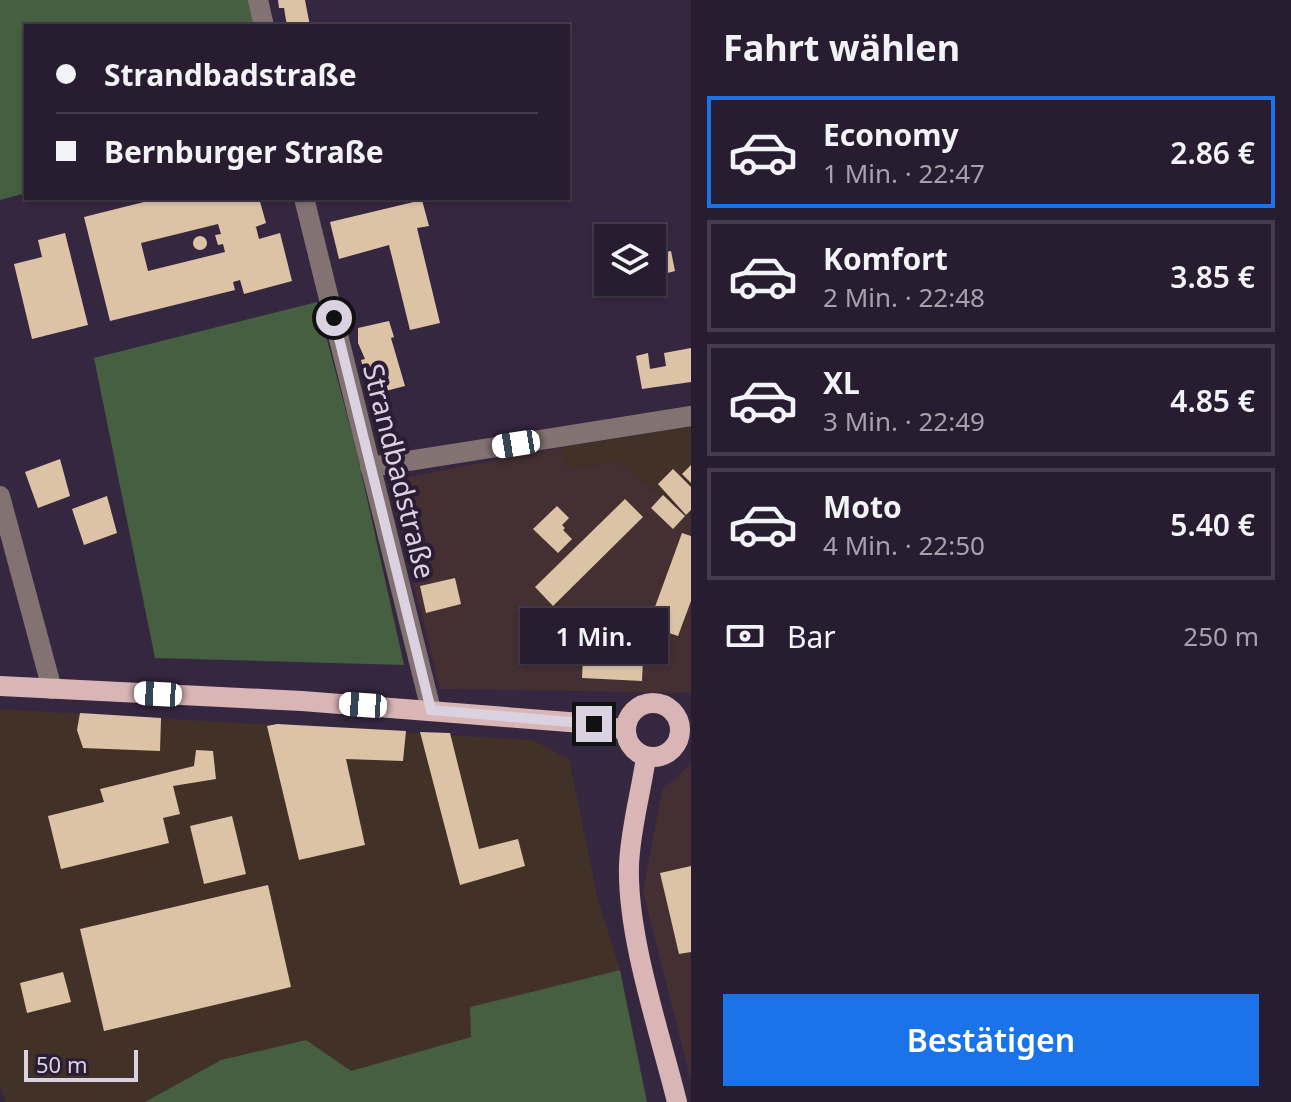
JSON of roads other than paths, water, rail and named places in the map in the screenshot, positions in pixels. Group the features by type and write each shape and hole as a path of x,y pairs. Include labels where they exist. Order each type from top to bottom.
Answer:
{"main road":[{"path":"0,686 431,710 594,724 626,730"},
{"path":"655,703 669,709 686,728 670,751 655,758 646,757 629,744 626,730 628,721 638,708 655,703"},
{"path":"646,757 629,865 630,893 645,973 677,1102"}],"street":[{"path":"258,0 264,24"},
{"name":"Strandbadstraße","path":"304,200 431,710"},
{"path":"370,467 691,416"},
{"path":"0,496 52,689"}]}
